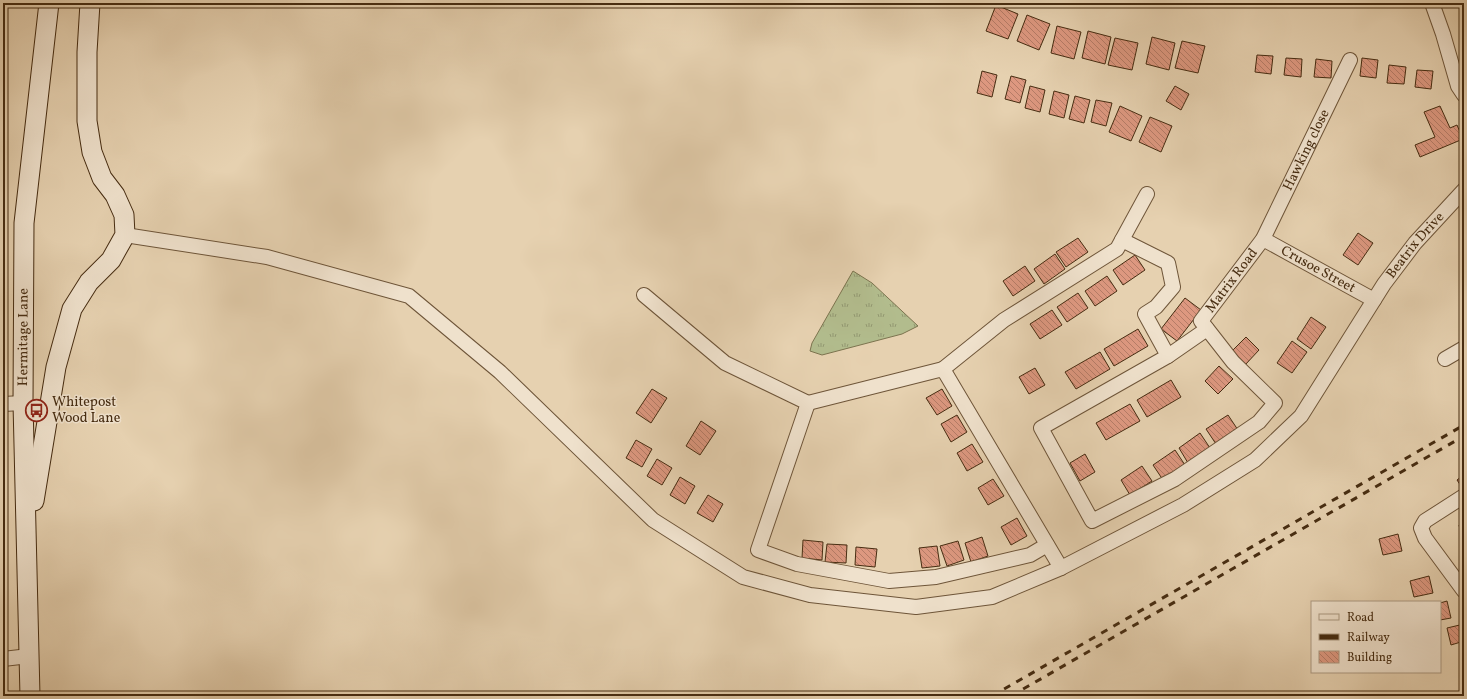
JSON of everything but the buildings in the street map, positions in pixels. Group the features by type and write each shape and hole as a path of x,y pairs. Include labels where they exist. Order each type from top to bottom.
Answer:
{"main road":[{"name":"Hermitage Lane","path":"30,696 23,403 24,223 49,3"},
{"path":"26,546 56,367 72,310 89,282 112,260 125,235 124,215 115,195 102,178 92,152 87,121 87,52 90,3"}],"street":[{"path":"1432,3 1443,34 1458,86 1464,95"},
{"name":"Hawking close","path":"1263,239 1350,60"},
{"name":"Beatrix Drive","path":"125,235 267,256 409,296 500,372 653,520 743,576 810,595 916,607 992,597 1061,568 1183,505 1255,460 1301,416 1384,284 1415,243 1464,190"},
{"path":"644,294 725,363 808,403 943,369 1004,320 1118,249 1147,194"},
{"name":"Crusoe Street","path":"1263,239 1374,300"},
{"name":"Matrix Road","path":"1204,325 1233,362 1275,403 1259,422 1175,479 1092,520 1041,428 1168,356 1204,325 1263,239"},
{"path":"1122,240 1168,263 1173,287 1156,307 1145,314 1168,356"},
{"path":"1445,359 1464,348"},
{"path":"943,369 1061,568"},
{"path":"3,404 23,403"},
{"path":"808,403 758,550 798,564 889,581 936,577 1030,555 1047,545"},
{"path":"1464,496 1426,521 1421,528 1425,538 1464,591"},
{"path":"3,659 29,656"}],"green space":[{"path":"853,271 872,283 918,326 902,334 822,355 810,351 812,343"}],"railway":[{"path":"992,696 1464,425"},
{"path":"1011,696 1464,436"}],"place":[{"name":"Whitepost Wood Lane","path":"36,410"}]}
